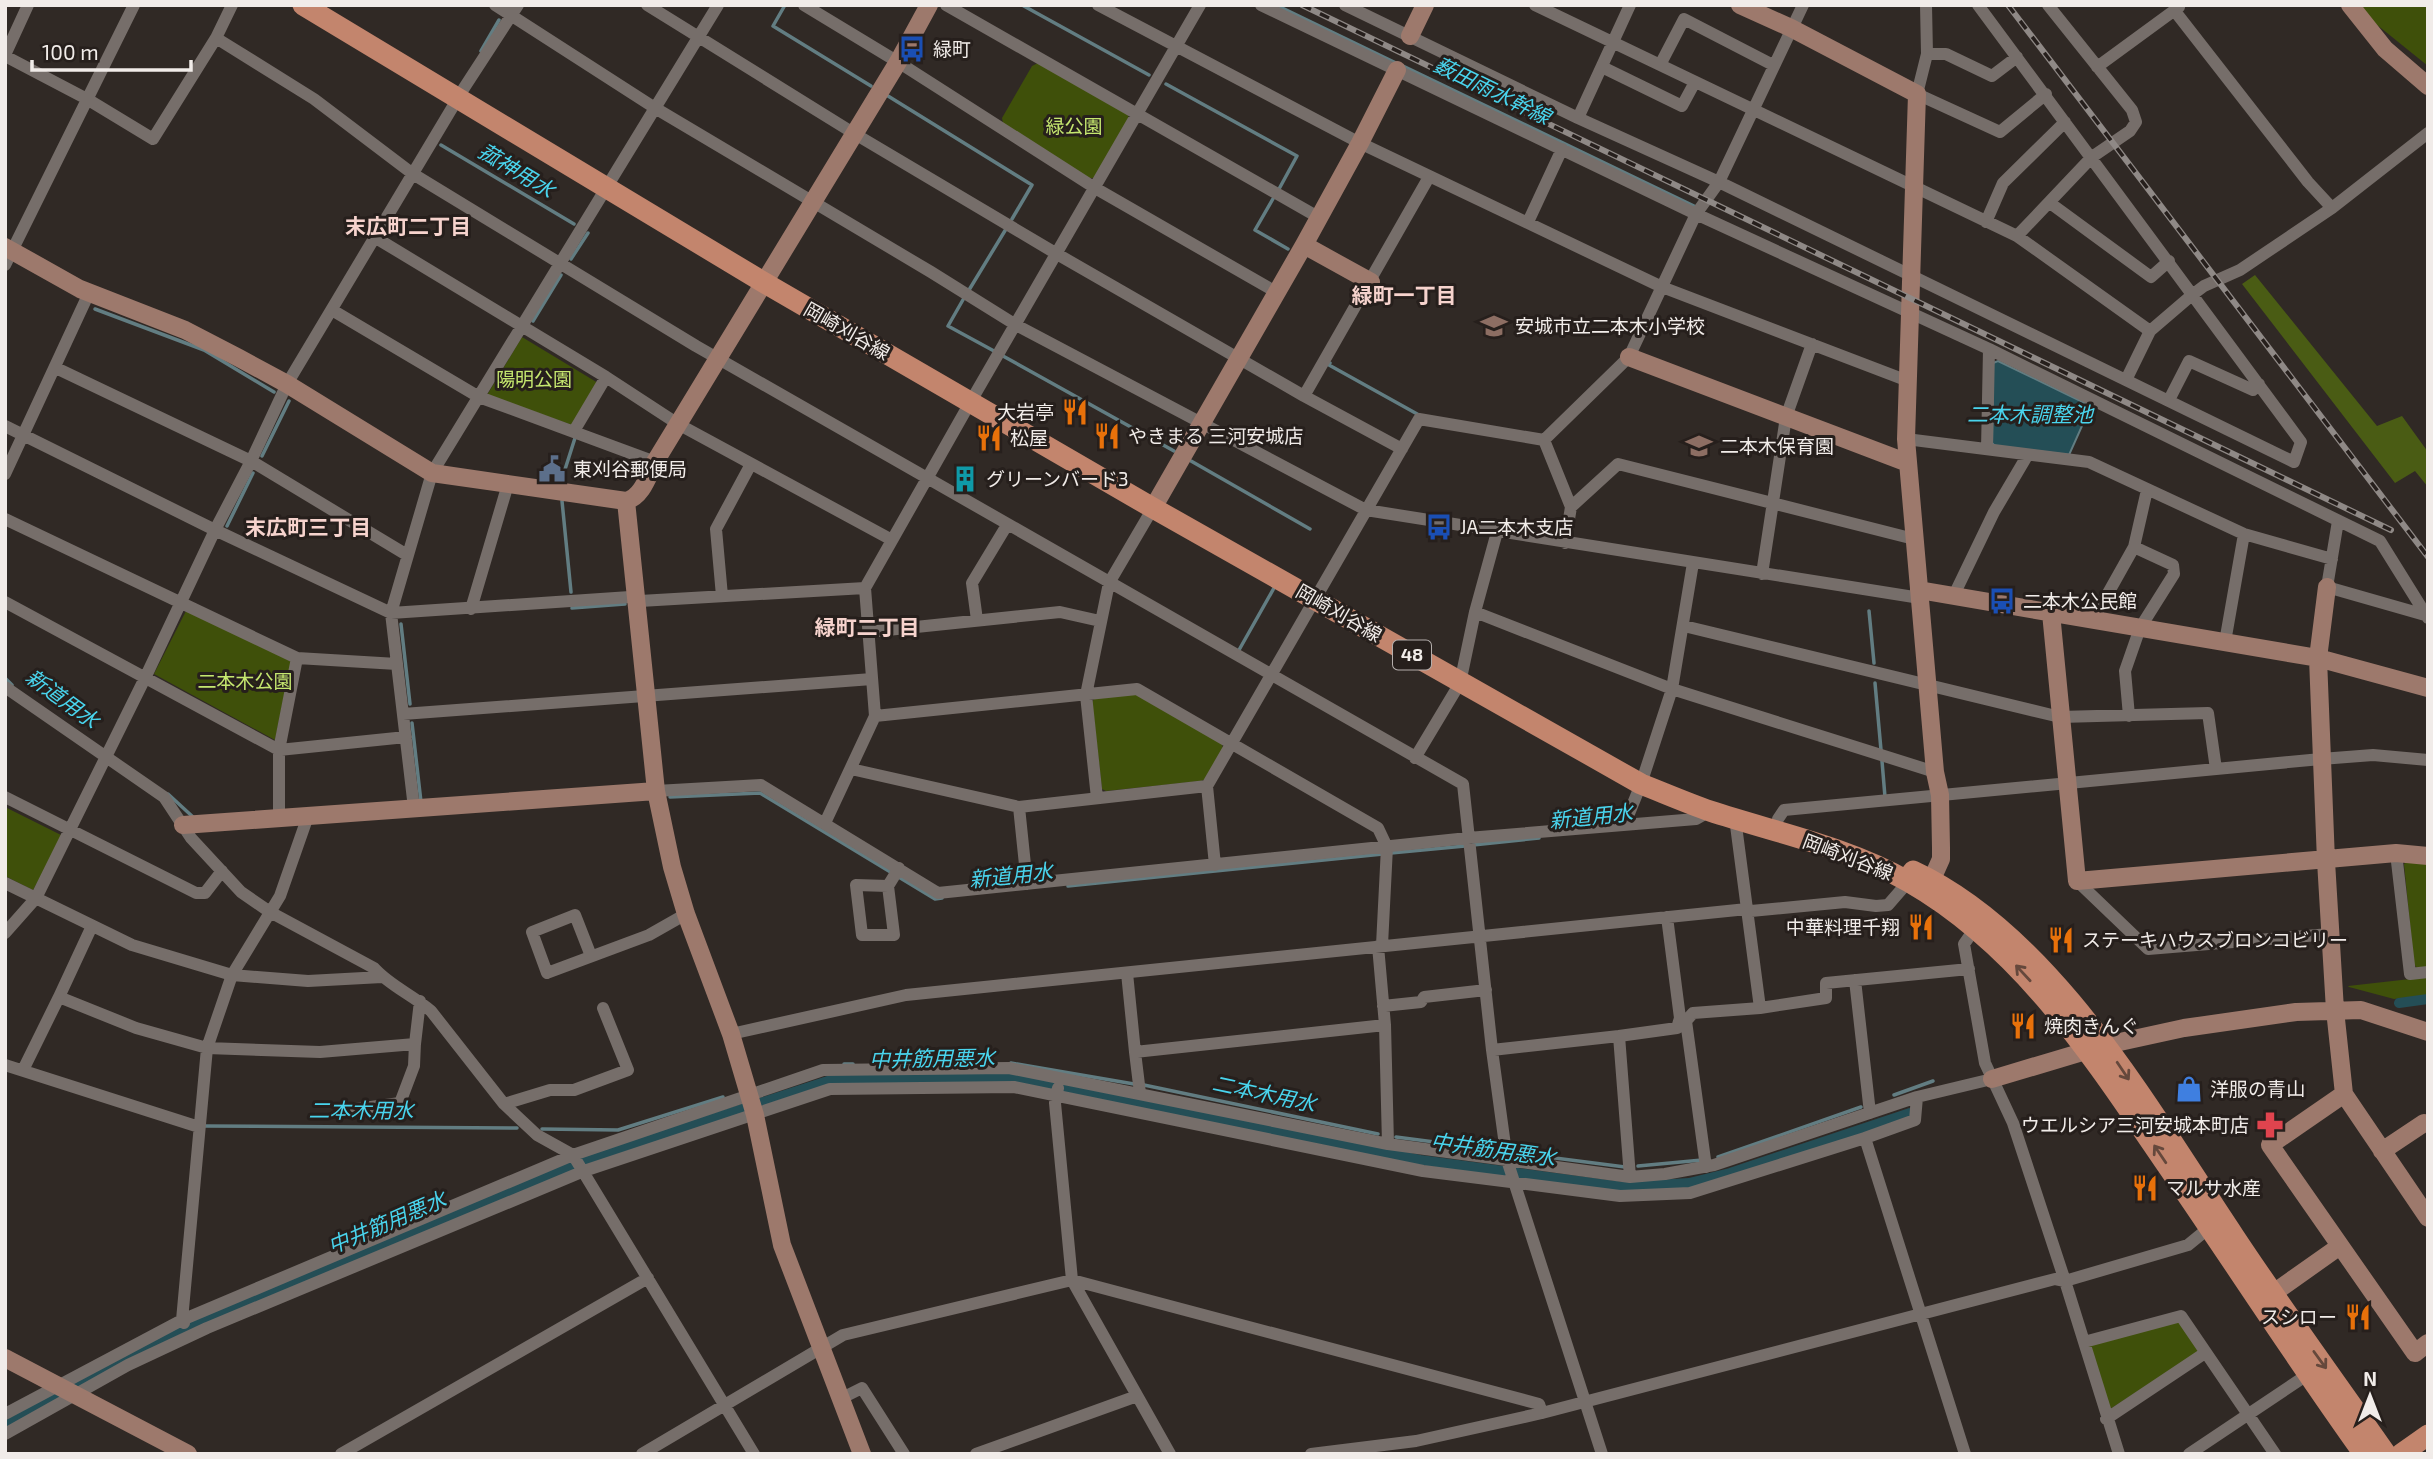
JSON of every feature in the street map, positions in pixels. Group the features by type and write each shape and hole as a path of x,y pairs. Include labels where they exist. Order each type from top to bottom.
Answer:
{"main road":[{"name":"岡崎刈谷線","path":"303,5 611,181 767,276 1157,502 1643,778 1710,811 1849,853 1908,881 1976,928 2096,1047 2307,1375 2364,1454"},
{"name":"岡崎刈谷線","path":"330,5 461,94"},
{"name":"岡崎刈谷線","path":"1643,778 1865,848 1931,879 1988,917 2029,954 2386,1454"},
{"path":"2402,1454 2428,1435"}],"street":[{"path":"28,5 5,55 87,99 153,139 216,38 232,5"},
{"path":"134,5 7,254 89,293 185,330 287,384 432,473 626,501 638,495 655,462 898,62 929,5"},
{"path":"495,5 515,10 655,108 1016,325 1366,510 1762,575 1919,594 1954,595 2318,657 2428,688"},
{"path":"647,5 855,134 1057,254 1402,449"},
{"path":"414,807 391,613 432,473 718,5"},
{"path":"804,5 1095,188 1276,292"},
{"path":"946,5 1318,217"},
{"path":"1098,5 1360,143 1662,287 1908,381"},
{"path":"825,823 875,716 865,588 1200,5"},
{"path":"1261,5 1696,214 1989,349 2380,541 2427,616"},
{"path":"1345,5 1578,118 1718,182 2294,463 2301,442 1978,5"},
{"path":"1410,36 1425,5"},
{"path":"1535,5 2017,236 2150,331"},
{"path":"1578,118 1630,5"},
{"path":"1740,5 1791,28 1917,94 2000,132 2046,94"},
{"path":"1544,440 1629,357 1696,214 1718,182 1803,5"},
{"path":"1926,5 1927,54 1917,94 1906,439 1935,772 1940,795 1941,859 1931,879"},
{"path":"2017,236 2092,157 2130,131 2136,122 2135,114 2048,5"},
{"path":"2350,5 2385,50 2428,86"},
{"path":"2097,66 2178,8 2308,181 2332,208"},
{"path":"5,933 36,898 287,384 461,94 515,10"},
{"path":"1660,65 1684,19 1773,65"},
{"path":"216,38 314,99 413,174 718,359 1463,784 1492,1051 1507,1160 1602,1454"},
{"path":"1927,54 1946,54 1992,76 2017,57"},
{"path":"1602,67 1682,106 1695,82"},
{"path":"1097,798 1086,695 1109,583 1304,244 1397,69"},
{"path":"1986,222 2003,183 2065,122"},
{"path":"2126,380 2150,331 2192,295 2204,286 2240,270 2332,208 2428,133"},
{"path":"1528,222 1562,149"},
{"path":"1304,396 1429,177"},
{"path":"2050,203 2151,277 2169,261"},
{"path":"376,238 606,377 678,424 892,540"},
{"path":"1304,244 1371,282"},
{"path":"5,474 89,293"},
{"path":"332,310 479,397 655,462"},
{"path":"1762,575 1786,417 1812,344"},
{"path":"1987,449 1989,349"},
{"path":"1629,357 1908,463"},
{"path":"2169,400 2189,361 2253,390 2259,384"},
{"path":"56,368 251,461 407,555"},
{"path":"575,431 606,377"},
{"path":"1215,865 1207,786 1419,419 1544,440"},
{"path":"5,426 391,613 630,597 640,601 865,588"},
{"path":"1906,439 2089,463 2244,534 2332,559"},
{"path":"1544,440 1571,507 1565,542"},
{"path":"1954,595 1994,512 2027,456"},
{"path":"722,596 716,529 751,464"},
{"path":"1571,507 1618,464 1914,539"},
{"path":"471,608 508,484"},
{"path":"2093,620 2134,547 2147,490"},
{"path":"626,501 656,791 686,914 731,1034 752,1106 782,1245 862,1454"},
{"path":"5,519 297,657 397,664"},
{"path":"2338,521 2318,657 2330,934 2344,1094 2428,1218"},
{"path":"977,620 972,583 1007,525"},
{"path":"1415,758 1461,677 1497,532"},
{"path":"2225,642 2244,534"},
{"path":"2129,716 2124,671 2140,628 2174,574 2173,565 2134,547"},
{"path":"1621,825 1628,816 1643,778 1672,689 1693,563"},
{"path":"2327,587 2427,616"},
{"path":"5,601 279,750 406,737"},
{"path":"868,632 1060,612 1100,621"},
{"path":"1475,612 1672,689 1935,772"},
{"path":"2051,613 2077,881 2148,949 2330,934"},
{"path":"1684,626 2060,717 2208,713 2216,769"},
{"path":"279,818 276,790 279,750 297,657"},
{"path":"403,714 872,679"},
{"path":"5,687 164,797 191,838 241,892 270,912 374,968 382,977 420,1001 431,1011 504,1104 537,1135 573,1155 754,1454"},
{"path":"875,716 1137,689 1378,828 1387,847 1380,946 1388,1144"},
{"path":"1778,819 1784,810 2321,759 2373,755 2428,760"},
{"path":"851,769 1019,807 1207,786"},
{"path":"183,825 761,785 825,823 894,876 938,893 1468,838 1696,818 1710,811"},
{"path":"5,797 196,893 205,893 222,871"},
{"path":"1019,807 1027,884"},
{"path":"190,1336 182,1320 206,1048 232,975 280,896 308,816"},
{"path":"1735,818 1760,1008"},
{"path":"2077,881 2396,853 2428,856"},
{"path":"2396,853 2410,974 2428,972"},
{"path":"894,876 894,935 862,935 856,886 894,876"},
{"path":"731,1034 906,995 1747,909 1751,911 1845,902 1888,905 1908,881"},
{"path":"5,883 132,945 232,975 308,981 382,977"},
{"path":"591,956 575,915 532,932 547,973 649,935 686,914"},
{"path":"1667,917 1710,1166 1719,1185"},
{"path":"23,1070 92,926"},
{"path":"1976,928 1964,944 1985,1063 2013,1123 2119,1454"},
{"path":"1492,1051 1677,1028 1693,1013 1760,1008 1826,998 1826,983 1969,969"},
{"path":"1127,973 1140,1093"},
{"path":"1855,980 1870,1113"},
{"path":"1383,1006 1421,1002 1424,996 1486,990"},
{"path":"59,996 136,1028 206,1048 320,1052 415,1043"},
{"path":"356,1108 400,1103 414,1066 420,1001"},
{"path":"504,1104 550,1090 574,1090 628,1070 603,1007"},
{"path":"5,1414 128,1365 190,1336 584,1171 752,1106 823,1070 1009,1068 1388,1144 1630,1177 1710,1166 1917,1097 1992,1079 2096,1047 2184,1028 2296,1012 2361,1010 2428,1032"},
{"path":"1135,1052 1385,1026"},
{"path":"1619,1036 1630,1177"},
{"path":"5,1065 199,1127"},
{"path":"1061,1078 1055,1103 1072,1280 1171,1454"},
{"path":"5,1434 66,1391 182,1320 573,1155 752,1106 830,1089 1014,1087 1423,1171 1620,1196 1690,1193 1865,1138 1916,1120 1917,1097"},
{"path":"2344,1094 2270,1144 2415,1353 2428,1343"},
{"path":"2382,1151 2424,1123 2428,1124"},
{"path":"1865,1138 1965,1454"},
{"path":"1311,1454 1416,1441 1586,1402 2055,1279 2065,1281 2188,1245 2210,1227"},
{"path":"2272,1294 2340,1246"},
{"path":"341,1454 648,1278"},
{"path":"642,1454 844,1335 1072,1280 1539,1404 1542,1413"},
{"path":"2084,1342 2181,1316 2275,1454"},
{"path":"2106,1419 2206,1353"},
{"path":"5,1358 188,1454"},
{"path":"2189,1454 2307,1375"},
{"path":"842,1398 862,1388 904,1454"},
{"path":"976,1454 1137,1396"}],"green space":[{"path":"2358,5 2428,5 2428,66 2366,16"},
{"name":"緑公園","path":"1038,63 1128,114 1129,120 1094,178 1089,178 1003,123 1002,118 1032,66"},
{"path":"2255,275 2377,426 2402,416 2428,452 2428,487 2415,471 2395,483 2242,284"},
{"name":"陽明公園","path":"522,337 598,383 572,425 487,395"},
{"name":"二本木公園","path":"186,611 291,661 275,740 154,674"},
{"path":"1136,694 1221,742 1223,748 1206,779 1106,791 1102,789 1092,702 1095,698"},
{"path":"5,807 63,836 33,890 5,876"},
{"path":"2408,861 2428,863 2428,967 2417,968 2414,964 2404,864"},
{"path":"2428,977 2428,995 2394,999 2348,986"},
{"path":"2175,1318 2203,1349 2104,1413 2084,1342"}],"water":[{"name":"二本木調整池","path":"1998,361 2091,406 2069,455 1995,446 1992,443 1993,363"}],"waterway":[{"path":"785,5 773,26 871,86"},
{"path":"1022,5 1149,75"},
{"name":"薮田雨水幹線","path":"1276,5 1396,63"},
{"name":"菰神用水","path":"481,51 499,20"},
{"name":"薮田雨水幹線","path":"1403,66 1694,206"},
{"path":"1166,84 1297,156 1279,189"},
{"path":"888,96 1032,185 1012,219"},
{"name":"菰神用水","path":"441,145 574,224"},
{"path":"1274,197 1255,230 1288,249"},
{"path":"969,290 1006,229"},
{"name":"菰神用水","path":"571,259 588,233"},
{"name":"菰神用水","path":"533,321 561,275"},
{"path":"964,298 948,326 994,351"},
{"path":"95,309 204,350 274,392"},
{"path":"1003,356 1174,451"},
{"path":"1330,363 1329,365 1419,415"},
{"path":"262,456 289,401"},
{"name":"菰神用水","path":"561,482 575,438"},
{"path":"1191,461 1310,529"},
{"path":"227,526 253,473"},
{"name":"菰神用水","path":"562,501 571,592"},
{"path":"1239,650 1274,588"},
{"name":"菰神用水","path":"572,608 625,604"},
{"path":"1869,611 1874,663"},
{"path":"401,624 410,704"},
{"name":"新道用水","path":"5,678 12,685"},
{"path":"1875,683 1881,750"},
{"path":"412,723 421,802"},
{"path":"1882,761 1885,797"},
{"name":"新道用水","path":"670,797 760,793 935,899 942,898"},
{"name":"新道用水","path":"168,794 193,817"},
{"name":"新道用水","path":"1473,845 1539,838"},
{"name":"新道用水","path":"1391,853 1465,846"},
{"name":"新道用水","path":"1068,886 1383,854"},
{"name":"中井筋用悪水","path":"2399,1003 2428,999"},
{"name":"二本木用水","path":"1011,1063 1134,1084"},
{"name":"二本木用水","path":"844,1064 853,1064"},
{"name":"中井筋用悪水","path":"5,1426 173,1334 586,1160 834,1079 1014,1077 1420,1160 1624,1187 1689,1183 1730,1173 1910,1113"},
{"name":"二本木用水","path":"1894,1095 1933,1081"},
{"name":"二本木用水","path":"1144,1085 1378,1134"},
{"name":"二本木用水","path":"542,1129 618,1130 723,1097"},
{"name":"二本木用水","path":"1718,1157 1861,1107"},
{"name":"二本木用水","path":"204,1126 517,1128"},
{"name":"二本木用水","path":"1396,1137 1496,1150"},
{"name":"二本木用水","path":"1516,1153 1625,1167"},
{"name":"二本木用水","path":"1638,1166 1702,1160"}],"railway":[{"path":"1302,5 2391,530"},
{"path":"2008,5 2428,557"}],"place":[{"name":"緑町","path":"912,49"},
{"name":"安城市立二本木小学校","path":"1494,326"},
{"name":"大岩亭","path":"1075,412"},
{"name":"やきまる 三河安城店","path":"1107,436"},
{"name":"松屋","path":"989,438"},
{"name":"二本木保育園","path":"1699,446"},
{"name":"東刈谷郵便局","path":"552,469"},
{"name":"グリーンバード3","path":"965,479"},
{"name":"JA二本木支店","path":"1439,527"},
{"name":"二本木公民館","path":"2002,601"},
{"name":"中華料理千翔","path":"1921,927"},
{"name":"ステーキハウスブロンコビリー","path":"2061,940"},
{"name":"焼肉きんぐ","path":"2023,1026"},
{"name":"洋服の青山","path":"2189,1089"},
{"name":"ウエルシア三河安城本町店","path":"2270,1125"},
{"name":"マルサ水産","path":"2145,1188"},
{"name":"スシロー","path":"2358,1317"}],"district":[{"name":"末広町二丁目","path":"408,227"},
{"name":"緑町一丁目","path":"1404,296"},
{"name":"末広町三丁目","path":"308,528"},
{"name":"緑町二丁目","path":"867,628"}]}
